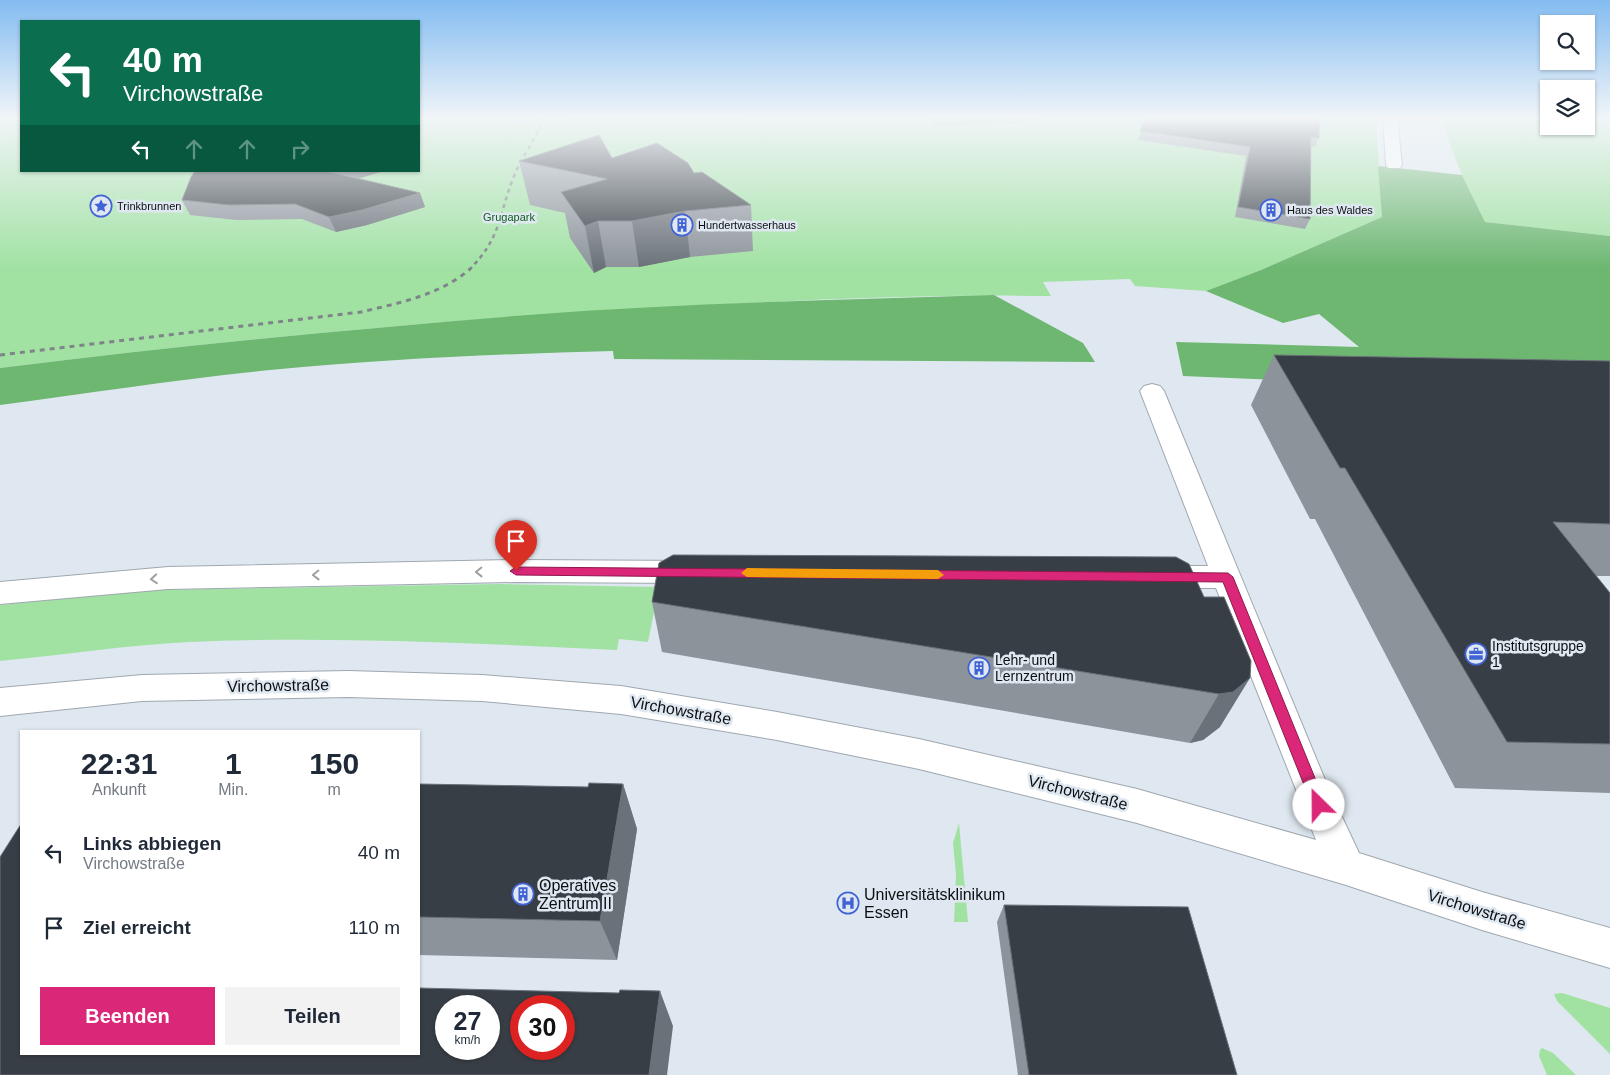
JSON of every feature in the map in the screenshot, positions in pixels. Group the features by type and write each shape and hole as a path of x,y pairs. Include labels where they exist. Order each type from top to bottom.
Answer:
{"street":[{"path":"1152,391 1312,790 1346,867"},
{"path":"0,593 168,578 516,571 719,572"},
{"path":"1138,576 1228,577"},
{"name":"Virchowstraße","path":"0,702 142,688 348,684 482,688 621,700 777,726 928,756 1136,806 1346,867 1482,912 1610,948"}],"green space":[{"name":"Grugapark","path":"0,167 20,167 20,172 420,172 420,167 1379,167 1382,217 1261,270 1206,291 1135,286 1130,279 1043,282 1051,296 957,296 816,300 590,312 421,324 252,340 0,368"},
{"path":"1378,167 1389,167 1462,175 1485,222 1610,236 1610,383 1523,390 1183,376 1176,342 1359,347 1319,314 1283,323 1206,291 1261,270 1382,217"},
{"path":"1459,167 1610,167 1610,236 1485,222"},
{"path":"994,295 1083,343 1095,362 614,359 613,351 527,354 398,360 270,370 0,405 0,368 132,352 462,320 586,311 761,302"},
{"path":"498,584 659,587 648,642 619,639 617,650 403,641 242,640 142,645 0,661 0,605 148,590"},
{"path":"959,823 968,922 954,922 956,875 953,843"},
{"path":"1562,993 1610,1008 1610,1054 1557,1001 1554,994"},
{"path":"1542,1048 1553,1053 1576,1075 1547,1075 1539,1056"}],"building":[{"path":"549,167 690,167 694,173 702,172 751,205 685,211 632,221 598,221 585,226 561,192 607,179"},
{"path":"1246,167 1311,167 1310,219 1238,207"},
{"path":"194,172 330,172 420,193 362,210 329,217 295,204 229,205 182,200"},
{"name":"Institutsgruppe 1","path":"1274,355 1610,361 1610,524 1553,522 1610,593 1610,744 1507,742 1345,468 1340,468"},
{"path":"673,555 1176,557 1189,564 1204,597 1224,597 1251,661 1250,678 1233,692 1219,694 652,602 659,563"},
{"name":"Operatives Zentrum II","path":"589,783 623,784 600,921 420,917 420,784 588,787"},
{"path":"20,826 20,1055 420,1055 420,988 619,993 620,990 660,991 649,1075 0,1075 0,857"},
{"path":"1004,905 1188,907 1237,1075 1029,1075"}],"railway":[{"path":"470,269 480,258 494,236 518,167"},
{"path":"0,355 361,312 432,292 470,269"}],"slow traffic":[{"path":"747,573 938,575"}],"place":[{"name":"Trinkbrunnen","path":"101,206"},
{"name":"Haus des Waldes","path":"1271,210"},
{"name":"Hundertwasserhaus","path":"682,225"},
{"name":"Institutsgruppe 1","path":"1476,654"},
{"name":"Lehr- und Lernzentrum","path":"979,668"},
{"name":"Operatives Zentrum II","path":"523,894"},
{"name":"Universitätsklinikum Essen","path":"848,903"}],"route":[{"path":"516,571 1228,577 1319,805"}]}
